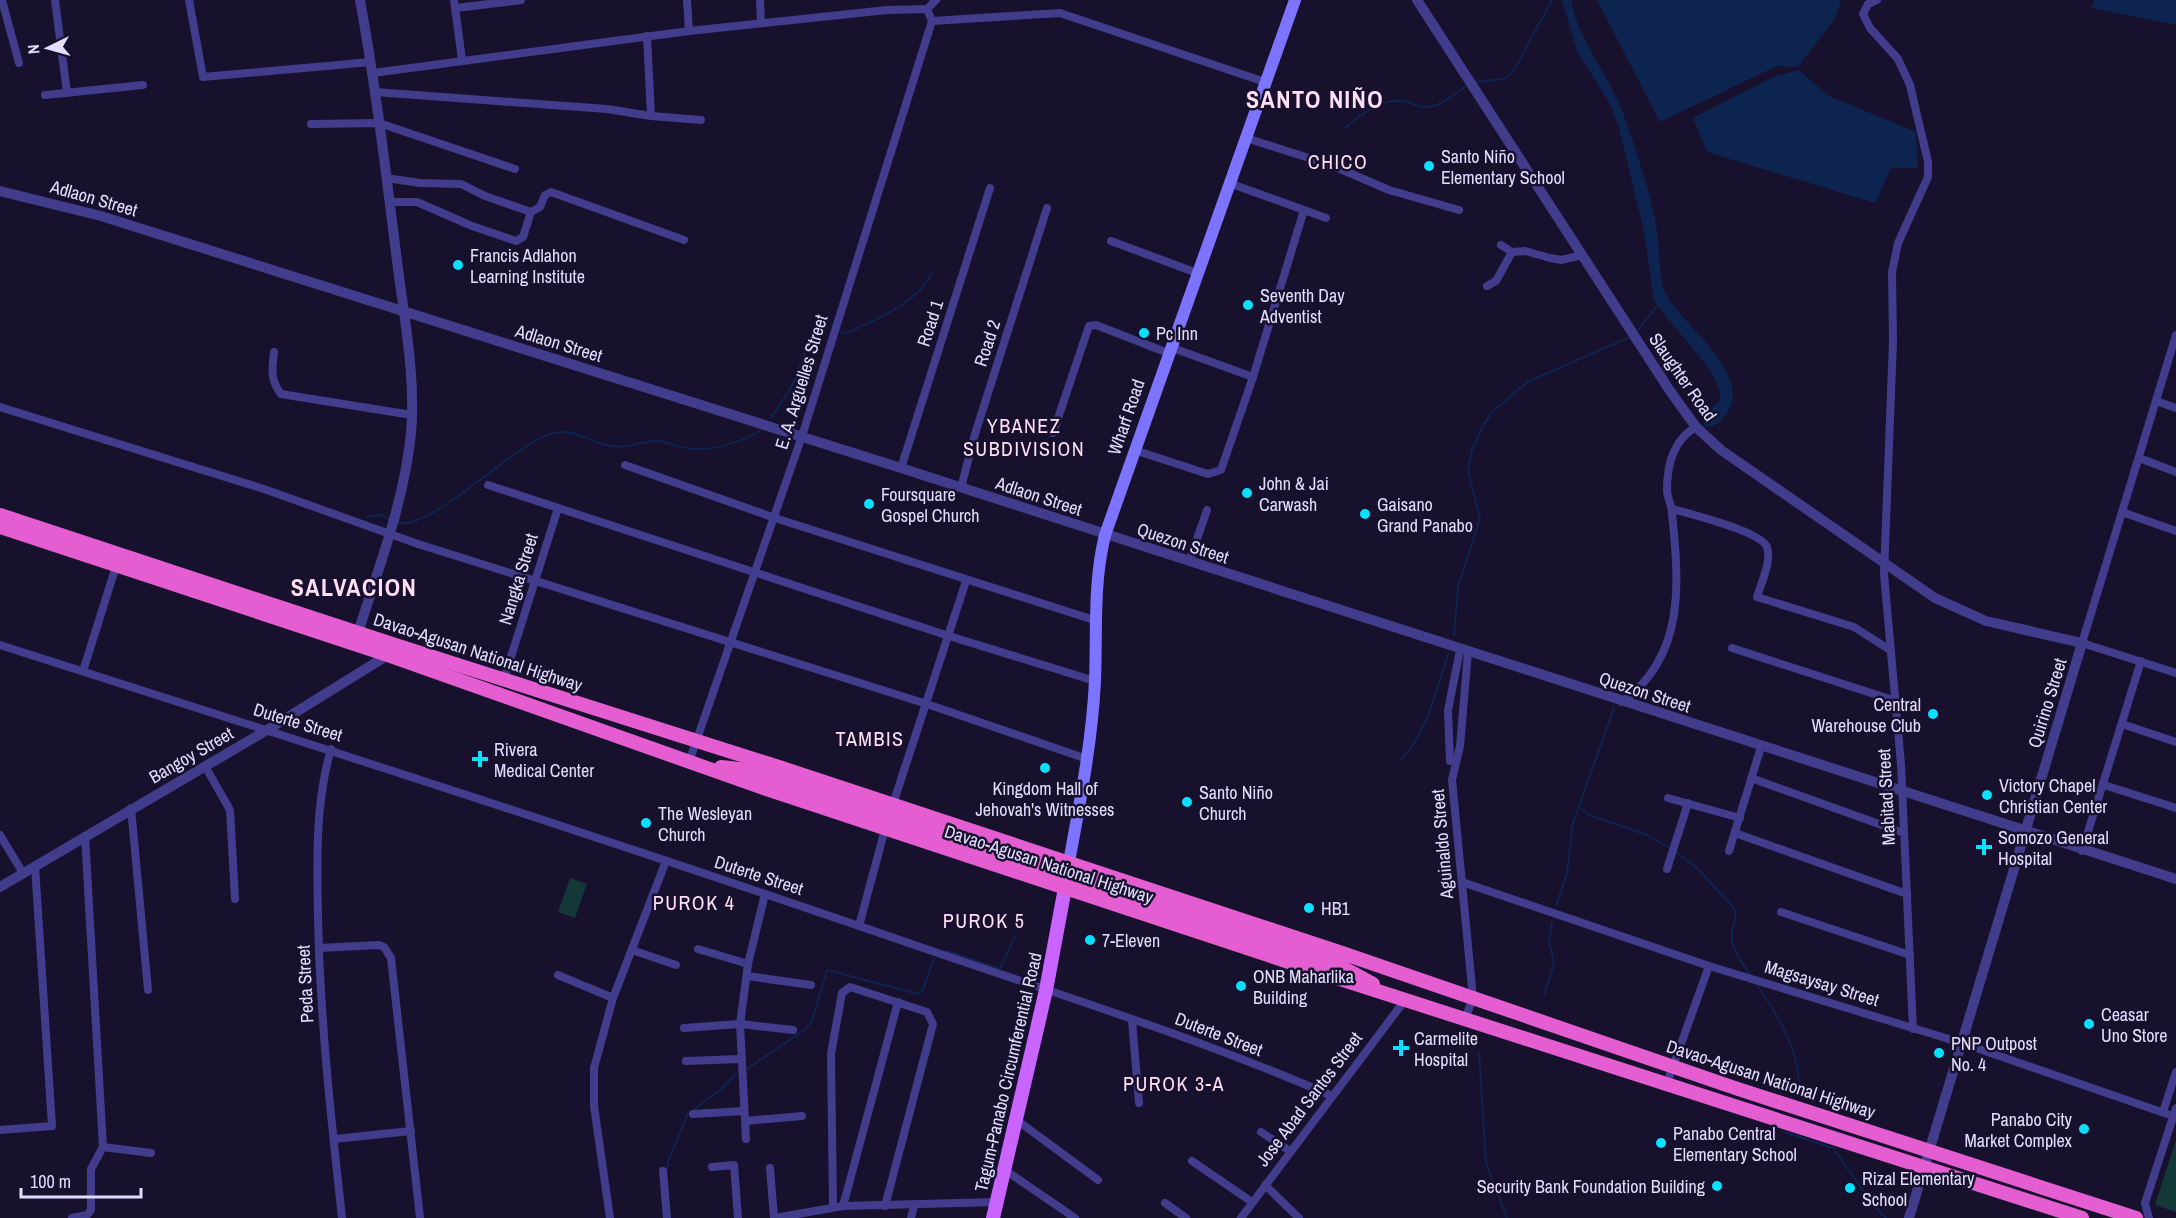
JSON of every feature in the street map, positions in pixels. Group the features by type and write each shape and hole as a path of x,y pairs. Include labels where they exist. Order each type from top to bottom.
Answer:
{"highway":[{"name":"Davao-Agusan National Highway","path":"0,515 118,560"},
{"name":"Davao-Agusan National Highway","path":"0,527 118,560 390,649 504,679 893,804 1396,971 1673,1066 2136,1218"},
{"name":"Davao-Agusan National Highway","path":"390,649 499,694 885,829 2076,1217"},
{"path":"554,714 560,697"},
{"name":"Davao-Agusan National Highway","path":"701,742 748,770"},
{"name":"Davao-Agusan National Highway","path":"694,763 748,770 1349,969 1389,995"},
{"name":"Davao-Agusan National Highway","path":"1349,969 1396,971"}],"main road":[{"name":"Wharf Road","path":"1069,862 1087,759 1095,681 1096,580 1105,535 1295,0"},
{"name":"Tagum-Panabo Circumferential Road","path":"993,1218 1018,1121 1046,990 1069,862"}],"street":[{"path":"55,0 67,93"},
{"path":"189,0 203,77 372,68 462,60 761,23 887,10 927,9 936,0"},
{"path":"356,638 390,534 404,474 412,415 403,312 372,68 360,0"},
{"path":"462,60 455,4 521,0"},
{"path":"687,0 689,31"},
{"path":"760,0 761,23"},
{"path":"886,0 887,10"},
{"name":"Slaughter Road","path":"1417,0 1696,427 1721,450 1935,598 1971,616 2082,643"},
{"name":"Mabitad Street","path":"1877,0 1868,4 1863,14 1870,28 1898,59 1910,85 1928,162 1928,177 1898,243 1892,272 1893,341 1884,593 1896,701 1913,1029"},
{"path":"2,2 19,63"},
{"path":"927,9 932,21 1060,13 1265,82"},
{"name":"E. A. Arguelles Street","path":"694,763 730,640 775,518 802,436 932,21"},
{"path":"647,36 651,116"},
{"path":"45,95 143,85"},
{"path":"375,92 607,109 651,116 701,120"},
{"path":"311,124 379,123 514,170"},
{"path":"1246,138 1331,165 1389,190 1459,210"},
{"path":"386,178 420,183 461,184 485,196 531,212"},
{"path":"1229,183 1326,218"},
{"name":"Road 1","path":"901,468 990,188"},
{"name":"Adlaon Street","path":"0,191 101,216 802,436 1105,535"},
{"path":"389,202 417,202 472,226 516,241 523,237 531,212 540,207 545,195 551,192 684,240"},
{"name":"Road 2","path":"961,488 975,434 1047,208"},
{"path":"1134,450 1208,474 1221,470 1253,377 1304,210"},
{"path":"1111,241 1197,273"},
{"path":"1501,245 1512,252 1525,251 1561,260 1582,255"},
{"path":"1487,286 1496,281 1512,252"},
{"path":"1053,433 1089,326 1096,326 1253,377"},
{"name":"Quirino Street","path":"1909,1218 2176,336"},
{"path":"274,352 271,374 281,394 412,415"},
{"path":"2156,401 2176,408"},
{"path":"0,407 264,489 390,534 730,640 1087,759"},
{"path":"1622,702 1638,690 1652,674 1664,651 1674,616 1676,575 1672,509 1667,490 1671,460 1680,439 1696,427"},
{"path":"2139,458 2176,472"},
{"path":"625,465 775,518 966,581 1094,620"},
{"path":"488,485 753,573 1095,681"},
{"name":"Nangka Street","path":"499,694 558,508"},
{"path":"1672,509 1749,534 1763,542 1767,548 1768,561 1758,597 1854,627 1890,650"},
{"path":"1189,562 1207,510"},
{"path":"2122,512 2176,531"},
{"name":"Quezon Street","path":"1105,535 1902,793 2176,879"},
{"path":"83,671 118,560"},
{"path":"893,804 966,581"},
{"path":"2082,643 2176,673"},
{"name":"Duterte Street","path":"0,645 331,749 765,894 1132,1020 1332,1096"},
{"path":"1732,648 1896,701"},
{"name":"Bangoy Street","path":"0,887 267,730 390,649"},
{"path":"1450,761 1448,710 1464,651"},
{"name":"Aguinaldo Street","path":"1464,651 1460,746 1452,780 1473,998"},
{"path":"2082,850 2141,661"},
{"path":"2122,724 2176,742"},
{"path":"1729,851 1761,747"},
{"name":"Peda Street","path":"331,749 321,785 318,818 319,948 342,1218"},
{"path":"205,766 230,810 235,899"},
{"path":"1751,778 1904,833"},
{"path":"2104,785 2176,808"},
{"path":"1668,798 1740,818"},
{"path":"1667,869 1688,803"},
{"path":"131,808 148,990"},
{"path":"859,926 885,829"},
{"path":"1735,833 1907,894"},
{"path":"0,835 23,873"},
{"path":"72,1218 87,1215 91,1210 91,1169 103,1147 85,836"},
{"path":"610,1218 593,1086 598,1047 613,998 666,861"},
{"path":"0,1130 52,1126 35,866"},
{"name":"Magsaysay Street","path":"1462,882 1709,966 1962,1043 2163,1112 2175,1112"},
{"path":"746,1139 740,1059 740,1024 748,964 765,894"},
{"path":"1781,912 1910,956"},
{"path":"319,948 379,945 388,952 393,969 420,1218"},
{"path":"698,949 748,964"},
{"path":"632,950 676,965"},
{"path":"1667,1083 1709,966"},
{"path":"558,975 613,998"},
{"path":"747,976 811,985"},
{"path":"833,1206 831,1054 842,993 846,988 857,987 927,1012 933,1024 885,1206"},
{"path":"1465,1019 1473,998"},
{"name":"Jose Abad Santos Street","path":"1241,1218 1405,1000"},
{"path":"843,1206 898,1002"},
{"path":"1132,1020 1139,1103"},
{"path":"684,1028 740,1024 793,1030"},
{"path":"686,1061 740,1059"},
{"path":"2163,1112 2176,1072"},
{"path":"693,1114 744,1110"},
{"path":"2149,1218 2145,1203 2175,1112"},
{"path":"745,1121 802,1116"},
{"path":"1018,1121 1098,1180"},
{"path":"334,1139 411,1131"},
{"path":"1262,1132 1290,1151"},
{"path":"103,1147 151,1153"},
{"path":"1192,1161 1252,1202"},
{"path":"712,1167 734,1166 738,1218"},
{"path":"770,1168 775,1218 833,1206 914,1206 997,1202"},
{"path":"1005,1170 1075,1218"},
{"path":"663,1172 667,1218"},
{"path":"1265,1185 1299,1218"},
{"path":"1164,1203 1186,1218"},
{"path":"911,1218 914,1206"}],"green space":[{"path":"570,878 587,884 575,918 558,912"},
{"path":"2176,1140 2176,1212 2155,1205"}],"water":[{"path":"1562,0 1571,0 1584,38 1626,120 1653,209 1664,290 1672,303 1712,350 1724,367 1731,384 1732,401 1724,417 1714,425 1705,427 1703,418 1720,400 1719,388 1710,370 1654,301 1644,231 1618,124 1610,104 1577,51"},
{"path":"1597,0 1841,0 1836,17 1798,67 1777,66 1660,122"},
{"path":"2094,0 2176,0 2176,25 2091,8"},
{"path":"1799,70 1827,95 1916,132 1918,168 1891,168 1875,203 1707,152 1693,118 1773,77"}],"waterway":[{"path":"1475,82 1504,79 1513,72 1552,0"},
{"path":"1345,128 1365,113 1387,102 1403,101 1429,107 1443,102 1465,87"},
{"path":"841,333 849,332 873,321 907,301 917,293 932,273"},
{"path":"1637,331 1657,306"},
{"path":"771,418 791,388 810,341 824,332"},
{"path":"1454,635 1458,587 1480,518 1468,471 1472,450 1481,430 1491,413 1527,382 1628,338"},
{"path":"398,523 414,521 433,513 518,452 554,433 568,432 613,446 656,441 706,449 744,439 761,430"},
{"path":"368,516 382,515 389,519"},
{"path":"1400,761 1424,724 1448,654"},
{"path":"1556,906 1567,873 1573,823 1614,708"},
{"path":"1578,806 1589,815 1647,835 1669,848"},
{"path":"1676,852 1697,868 1733,907 1735,914 1733,945 1749,973"},
{"path":"1544,995 1554,964 1549,941 1552,922"},
{"path":"947,951 1000,969 1015,936"},
{"path":"747,1069 804,1030 812,1021 827,970 918,994 923,990 934,958"},
{"path":"1757,986 1786,1033 1795,1060 1799,1087"},
{"path":"1479,1052 1486,1163 1507,1218"},
{"path":"667,1173 668,1162 687,1115 721,1089 736,1074"},
{"path":"1785,1132 1833,1148 1870,1201"},
{"path":"1875,1207 1886,1218"}],"place":[{"name":"Santo Niño Elementary School","path":"1429,166"},
{"name":"Francis Adlahon Learning Institute","path":"458,265"},
{"name":"Seventh Day Adventist","path":"1248,305"},
{"name":"Pc Inn","path":"1144,333"},
{"name":"John & Jai Carwash","path":"1247,493"},
{"name":"Foursquare Gospel Church","path":"869,504"},
{"name":"Gaisano Grand Panabo","path":"1365,514"},
{"name":"Central Warehouse Club","path":"1933,714"},
{"name":"Rivera Medical Center","path":"480,759"},
{"name":"Kingdom Hall of Jehovah's Witnesses","path":"1045,768"},
{"name":"Victory Chapel Christian Center","path":"1987,795"},
{"name":"Santo Niño Church","path":"1187,802"},
{"name":"The Wesleyan Church","path":"646,823"},
{"name":"Somozo General Hospital","path":"1984,847"},
{"name":"HB1","path":"1309,908"},
{"name":"7-Eleven","path":"1090,940"},
{"name":"ONB Maharlika Building","path":"1241,986"},
{"name":"Ceasar Uno Store","path":"2089,1024"},
{"name":"Carmelite Hospital","path":"1401,1048"},
{"name":"PNP Outpost No. 4","path":"1939,1053"},
{"name":"Panabo City Market Complex","path":"2084,1129"},
{"name":"Panabo Central Elementary School","path":"1661,1143"},
{"name":"Security Bank Foundation Building","path":"1717,1186"},
{"name":"Rizal Elementary School","path":"1850,1188"}],"district":[{"name":"SANTO NIÑO","path":"1315,99"},
{"name":"CHICO","path":"1338,161"},
{"name":"YBANEZ SUBDIVISION","path":"1024,436"},
{"name":"SALVACION","path":"354,587"},
{"name":"TAMBIS","path":"870,738"},
{"name":"PUROK 4","path":"694,902"},
{"name":"PUROK 5","path":"984,920"},
{"name":"PUROK 3-A","path":"1174,1083"}]}
